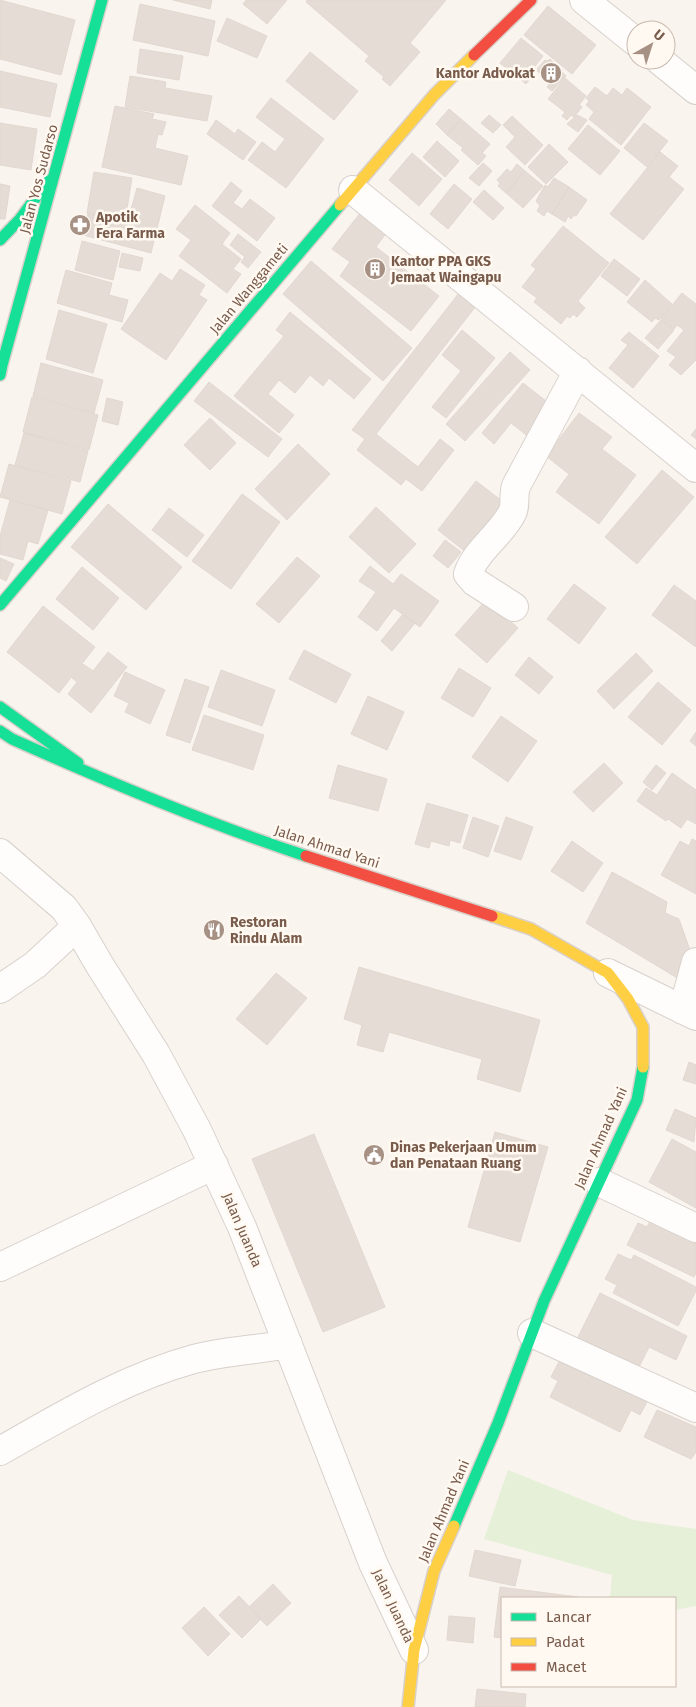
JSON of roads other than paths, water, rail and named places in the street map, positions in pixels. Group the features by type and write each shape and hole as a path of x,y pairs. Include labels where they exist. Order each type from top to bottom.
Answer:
{"main road":[{"name":"Jalan Yos Sudarso","path":"1,367 58,166 102,0"},
{"name":"Jalan Wanggameti","path":"0,605 434,95 531,0"},
{"path":"0,240 20,219 58,166"},
{"path":"0,591 15,588"},
{"path":"0,708 46,738 98,777"},
{"name":"Jalan Ahmad Yani","path":"4,735 98,777 261,841 531,929 573,951 608,973 628,999 642,1027 644,1063 637,1100 544,1301 498,1423 434,1572 414,1650 408,1707"}],"street":[{"path":"584,0 626,34"},
{"path":"671,70 696,90"},
{"path":"353,190 696,468"},
{"path":"514,607 475,582 468,574 477,558 513,512 516,486 578,371"},
{"name":"Jalan Juanda","path":"0,853 64,908 77,926 98,964 156,1054 214,1165 242,1227 373,1563 414,1650"},
{"path":"0,989 35,965 77,926"},
{"path":"608,973 689,1013 696,962"},
{"path":"0,1267 214,1165"},
{"path":"599,1182 696,1228"},
{"path":"532,1333 696,1408"},
{"path":"0,1451 100,1395 169,1368 194,1359 288,1344"}],"place":[{"name":"Kantor Advokat","path":"551,73"},
{"name":"Apotik Fera Farma","path":"80,225"},
{"name":"Kantor PPA GKS Jemaat Waingapu","path":"375,269"},
{"name":"Restoran Rindu Alam","path":"214,930"},
{"name":"Dinas Pekerjaan Umum dan Penataan Ruang","path":"374,1155"}]}
